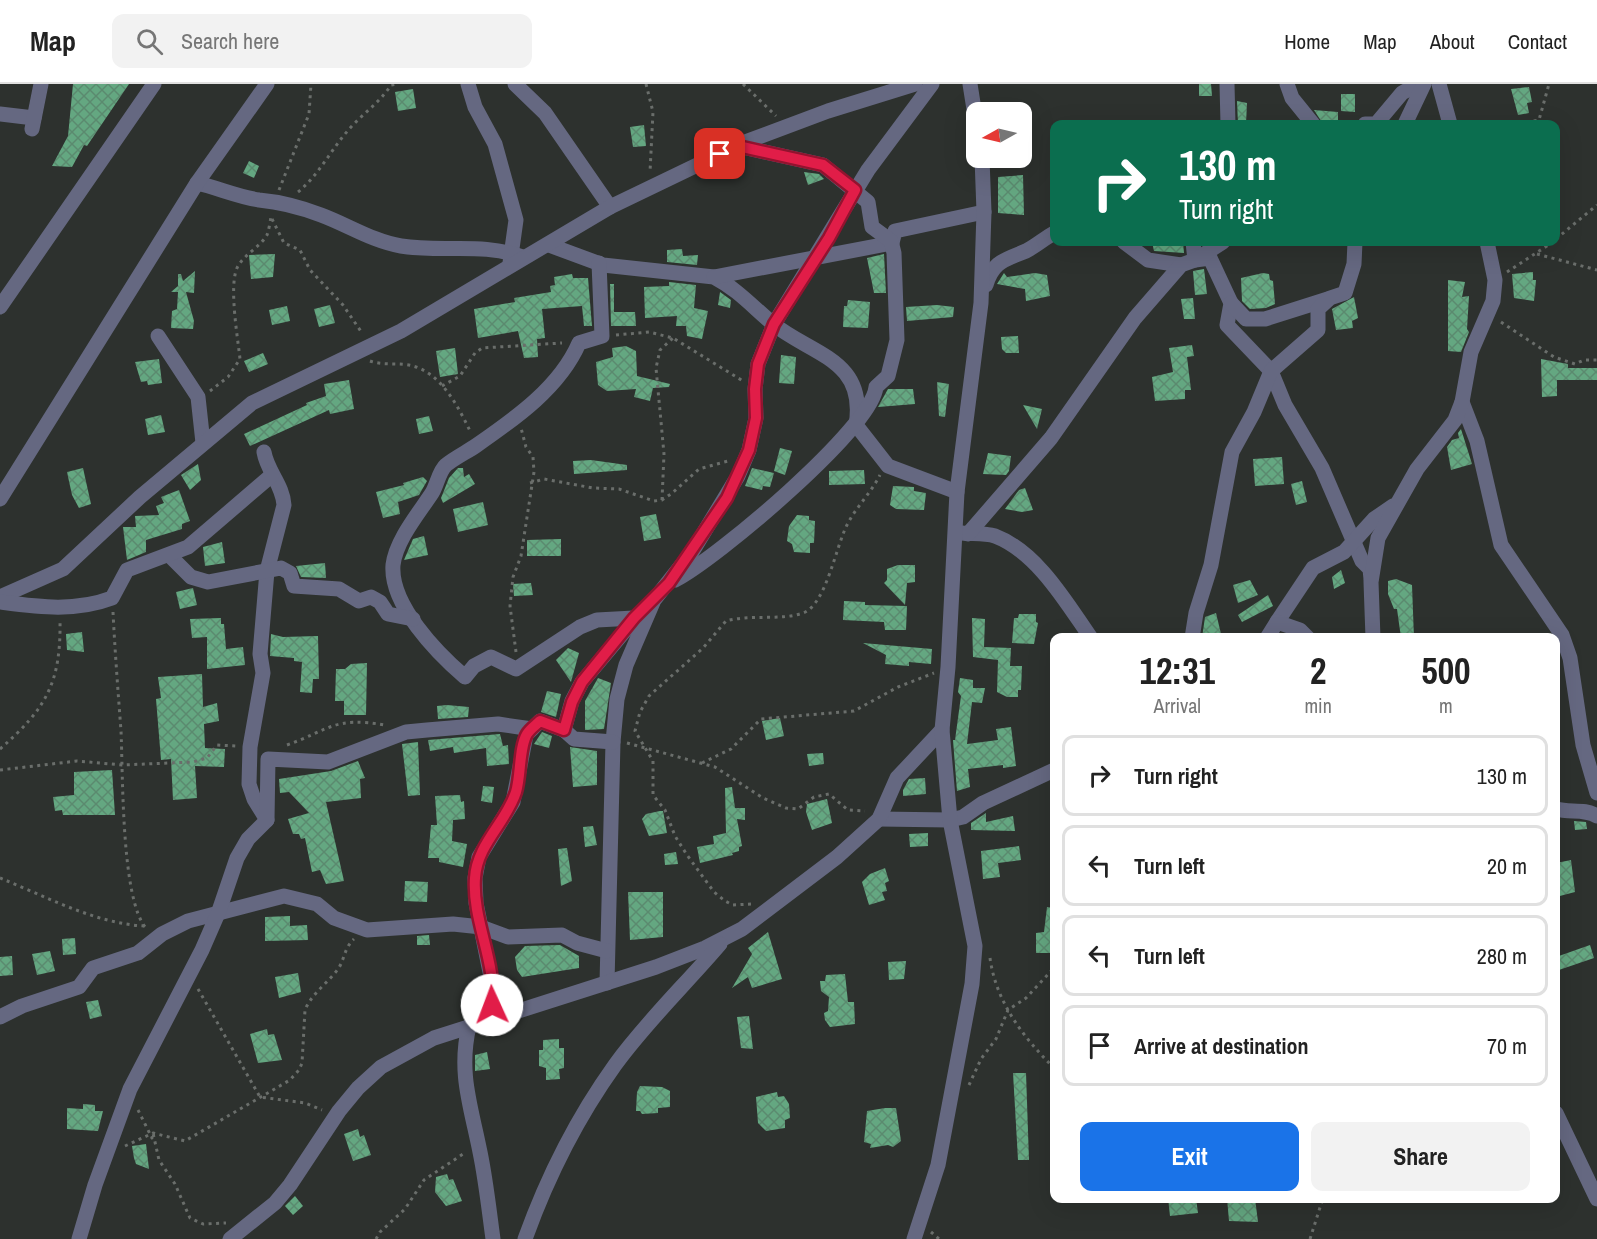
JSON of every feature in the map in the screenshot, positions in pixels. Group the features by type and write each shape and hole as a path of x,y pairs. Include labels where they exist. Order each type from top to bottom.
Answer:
{"street":[{"path":"29,121 41,84"},
{"path":"0,307 154,84"},
{"path":"0,499 197,183 267,84"},
{"path":"468,84 475,106 495,144 526,255"},
{"path":"515,84 545,112 610,207"},
{"path":"0,597 63,569 203,443 252,403 401,331 526,255 610,207 649,188 738,146 788,126 915,84"},
{"path":"564,730 572,702 582,682 634,618 669,583 727,498 749,450 756,418 755,389 758,364 774,324 855,190 932,84"},
{"path":"970,84 973,102"},
{"path":"1227,84 1228,120"},
{"path":"1287,84 1292,98 1310,120"},
{"path":"1379,120 1402,93 1418,84"},
{"path":"1407,120 1425,84"},
{"path":"1439,84 1449,120"},
{"path":"0,114 29,121"},
{"path":"0,126 29,121"},
{"path":"738,146 823,165 868,202 872,227 892,243"},
{"path":"914,1239 938,1165 972,984 975,946 950,820 942,730 961,533 957,492 981,303 984,212 982,168"},
{"path":"197,183 258,200 280,202 322,215 375,240 403,246 490,248 526,255 714,277 771,265 814,260 892,243"},
{"path":"669,583 703,563 753,523 856,425 875,398 876,387 888,376 897,340 896,266 892,243 895,231 984,212"},
{"path":"516,220 526,255"},
{"path":"981,303 990,271 1009,256 1028,250 1050,236"},
{"path":"1129,246 1141,257 1180,265 1210,258 1232,303 1246,319 1265,319 1345,293 1350,281 1354,246"},
{"path":"1193,246 1195,260"},
{"path":"1195,260 1217,246"},
{"path":"1371,582 1378,538 1417,469 1455,420 1462,402 1471,352 1489,315 1493,301 1495,280 1488,246"},
{"path":"599,263 602,336 579,343 558,377 515,416 478,445 444,466 432,494 422,505 393,564 395,585 401,604 451,665 465,677 474,666 491,657 516,669 580,627 597,620 634,618"},
{"path":"961,533 1051,438 1135,318 1180,265"},
{"path":"714,277 727,284 774,324 820,350 846,375 857,394 856,425 880,458 896,471 957,492"},
{"path":"1193,633 1196,613 1211,565 1233,452 1254,412 1271,371 1318,330 1318,309 1330,298"},
{"path":"1232,303 1227,326 1271,371 1285,405 1326,477 1362,561 1370,569 1372,633"},
{"path":"158,336 198,397 203,443"},
{"path":"1462,402 1477,441 1501,545 1550,615 1558,633"},
{"path":"264,452 272,475 283,495 284,505 267,571 260,654 263,673 250,747 249,784 254,799 267,820"},
{"path":"0,602 60,609 99,603 112,598 127,570 188,547 272,475"},
{"path":"1270,633 1313,568 1344,552 1374,519 1395,505"},
{"path":"961,533 992,535 1007,542 1035,565 1087,633"},
{"path":"169,555 190,577 208,582 281,568 290,573 294,586 339,589 359,601 371,597 380,602 388,614 413,619"},
{"path":"607,983 613,741 617,699 624,674 654,600"},
{"path":"1277,622 1303,633"},
{"path":"1560,636 1567,651 1583,745 1597,793"},
{"path":"487,1020 494,993 481,927 475,878 479,857 513,802 526,735 540,721 564,730 574,739 613,741"},
{"path":"79,1239 126,1103 219,911 237,858 248,839 267,820 268,759 328,762 406,732 498,724 532,729"},
{"path":"230,1239 252,1223 290,1185 335,1116 358,1088 381,1067 405,1052 469,1026 607,983 724,939 770,909 837,857 881,815 897,778 942,730"},
{"path":"881,815 950,820 963,817 983,803 1050,772"},
{"path":"1560,810 1566,812 1588,810 1597,816"},
{"path":"0,1017 22,1006 79,987 93,968 138,953 162,934 188,921 219,911 284,896 317,904 334,918 368,930 388,930 432,923 481,927 508,937 562,935 577,943 608,951"},
{"path":"525,1239 551,1176 591,1102 616,1064 724,939"},
{"path":"469,1026 463,1061 466,1092 479,1144 493,1239"},
{"path":"1560,1121 1597,1199"}],"path":[{"path":"198,397 228,377 237,367 240,359 235,335 237,312 233,291 237,267 267,235 271,217 280,202 309,114 311,84"},
{"path":"280,202 315,178 352,126 382,99 391,85 397,84"},
{"path":"646,84 653,112 649,188"},
{"path":"743,84 788,126"},
{"path":"1539,120 1549,84"},
{"path":"1560,235 1597,205"},
{"path":"271,217 284,243 300,250 310,270 354,319 368,346"},
{"path":"1495,280 1547,246"},
{"path":"1537,254 1597,270"},
{"path":"1489,315 1520,332 1554,357 1575,364 1584,360 1597,360"},
{"path":"602,336 649,332 673,338 755,389"},
{"path":"662,500 664,454 656,368 660,350 673,338"},
{"path":"442,386 460,376 475,353 482,348 579,343"},
{"path":"350,354 374,363 413,366 432,375 463,416 478,445"},
{"path":"515,416 524,434 526,447 533,457 534,472 530,483 521,556 513,577 510,606 516,669"},
{"path":"530,483 543,479 593,488 619,489 654,501 662,500 699,469 723,463 749,450"},
{"path":"770,909 757,904 733,905 714,892 675,836 665,810 653,795 653,761 643,748 635,731 642,707 649,696 710,642 720,625 726,621 753,616 796,615 811,609 817,603 848,523 880,475 880,458"},
{"path":"112,598 124,817 133,898 139,920 145,926 162,934"},
{"path":"0,749 42,706 55,680 61,649 60,609"},
{"path":"700,764 730,749 761,719 855,711 898,687 948,668"},
{"path":"279,747 342,722 370,723 406,732"},
{"path":"613,741 723,770 763,798 786,808 798,808 814,797 829,794 848,810 881,815"},
{"path":"0,770 77,761 122,765 193,762 207,758 217,745 250,747"},
{"path":"0,878 63,902 84,914 123,924 145,926"},
{"path":"108,1150 132,1144 153,1133 185,1141 224,1121 290,1080 299,1070 308,1003 337,970 343,961 346,947 368,930"},
{"path":"989,952 994,984 1008,1010 1050,1063"},
{"path":"967,1088 981,1059 996,1039 1008,1010 1026,998 1050,972"},
{"path":"189,974 260,1097"},
{"path":"260,1097 305,1103 335,1116"},
{"path":"126,1103 137,1108 143,1116 152,1138 153,1133"},
{"path":"153,1133 159,1160 175,1184 190,1218 203,1224 252,1223"},
{"path":"376,1239 380,1232 405,1209 424,1180 479,1144"},
{"path":"1310,1239 1321,1203"}],"building":[{"path":"73,84 129,84 87,146 84,145 72,167 52,166 68,136"},
{"path":"1199,84 1211,84 1212,96 1199,96"},
{"path":"1529,87 1532,102 1527,103 1529,113 1518,115 1511,89"},
{"path":"413,89 416,108 398,111 395,92"},
{"path":"1341,94 1355,94 1355,112 1341,111"},
{"path":"1237,101 1247,103 1246,120 1238,120"},
{"path":"1314,110 1338,112 1338,120 1320,120"},
{"path":"644,125 646,146 633,147 630,127"},
{"path":"249,161 259,166 254,178 243,173"},
{"path":"804,172 819,174 824,179 808,185"},
{"path":"1023,175 1024,215 998,213 998,177"},
{"path":"1153,246 1183,246 1184,253 1154,251"},
{"path":"682,249 683,256 698,255 697,265 667,262 667,250"},
{"path":"275,254 273,277 251,279 249,255"},
{"path":"884,254 886,293 874,293 867,258"},
{"path":"1204,269 1207,294 1195,295 1193,271"},
{"path":"195,271 194,293 186,292 194,321 193,329 171,328 172,311 177,309 178,292 171,292 178,286 178,274 181,274 183,281"},
{"path":"1533,272 1533,280 1536,280 1534,301 1514,298 1512,274"},
{"path":"1004,273 1007,277 1035,273 1047,275 1050,296 1026,301 1025,289 997,284"},
{"path":"1263,273 1269,274 1270,280 1273,281 1275,304 1266,308 1250,309 1242,301 1241,278"},
{"path":"572,274 573,278 588,278 592,326 584,326 582,306 542,309 545,338 537,339 538,357 524,358 518,331 478,338 474,309 515,302 514,298 551,292 550,286 555,285 554,277"},
{"path":"1448,280 1465,282 1462,297 1469,296 1467,329 1469,332 1461,352 1448,351"},
{"path":"669,282 696,285 694,308 708,311 702,339 687,336 686,326 676,326 677,316 645,318 644,287 669,286"},
{"path":"610,284 614,284 614,312 635,312 636,326 611,326"},
{"path":"720,292 731,300 730,308 718,305"},
{"path":"1354,297 1358,318 1352,321 1353,328 1336,330 1332,309"},
{"path":"1193,298 1195,319 1184,319 1181,299"},
{"path":"848,300 870,302 868,328 843,327 844,306 847,306"},
{"path":"330,305 335,323 319,327 314,309"},
{"path":"937,305 954,307 953,317 907,321 906,307"},
{"path":"287,306 290,321 272,325 269,310"},
{"path":"1018,336 1019,353 1006,353 1002,349 1001,337"},
{"path":"1192,345 1194,356 1187,357 1191,390 1185,390 1185,399 1155,401 1152,377 1173,372 1169,348"},
{"path":"626,346 636,351 637,376 670,384 669,387 653,388 650,401 634,397 636,389 607,391 598,385 596,362 613,357 612,348"},
{"path":"455,348 458,374 440,377 436,351"},
{"path":"263,353 268,364 249,372 244,361"},
{"path":"781,355 796,357 794,384 779,383"},
{"path":"159,359 162,383 148,385 147,381 141,382 135,362"},
{"path":"1541,359 1568,364 1568,368 1597,368 1597,380 1557,380 1557,396 1542,397"},
{"path":"349,380 354,409 330,414 329,410 250,446 244,434 307,405 306,403 326,396 324,384"},
{"path":"937,382 949,384 945,417 939,416"},
{"path":"888,389 913,389 915,404 878,407"},
{"path":"1023,405 1042,409 1037,429"},
{"path":"161,415 165,432 148,435 145,419"},
{"path":"429,416 433,431 419,434 416,419"},
{"path":"1461,429 1472,464 1451,470 1447,447 1452,440 1459,438 1458,433"},
{"path":"780,448 792,451 785,475 774,471"},
{"path":"988,453 1011,456 1009,471 1006,475 983,474"},
{"path":"1282,457 1284,484 1255,486 1253,459"},
{"path":"591,460 627,465 627,470 574,474 573,461"},
{"path":"198,464 201,480 190,490 181,475"},
{"path":"83,468 91,504 79,508 72,495 67,472"},
{"path":"458,468 463,468 464,477 469,474 475,484 443,503 441,498 449,478"},
{"path":"752,468 774,473 770,487 763,486 762,490 745,486"},
{"path":"864,470 865,484 829,485 829,471"},
{"path":"423,477 427,481 419,495 398,502 400,514 383,518 376,492 404,485 403,483"},
{"path":"1302,481 1307,502 1296,505 1291,484"},
{"path":"893,486 914,487 914,491 926,493 924,510 896,509 890,505"},
{"path":"1025,488 1033,510 1022,512 1005,509 1019,490"},
{"path":"179,490 190,521 182,524 182,529 146,540 146,552 127,560 123,527 136,527 135,516 159,515 156,506 164,503 161,497"},
{"path":"483,502 488,525 458,532 453,509"},
{"path":"656,514 661,538 644,541 640,517"},
{"path":"797,515 809,516 809,520 815,521 814,543 810,543 810,553 794,552 792,544 787,541 789,526"},
{"path":"424,536 428,555 404,560 413,539"},
{"path":"561,539 561,556 527,556 527,540"},
{"path":"222,542 225,563 205,566 203,547"},
{"path":"325,563 326,578 301,577 296,566"},
{"path":"898,565 915,565 915,582 907,583 905,605 884,583 887,580 887,569"},
{"path":"1341,570 1345,583 1334,589 1332,577"},
{"path":"1396,579 1412,585 1414,633 1400,633 1397,609 1394,609 1388,594 1388,581"},
{"path":"1250,580 1258,595 1238,603 1233,585"},
{"path":"531,583 533,595 514,596 513,584"},
{"path":"193,588 197,605 180,609 176,592"},
{"path":"1268,595 1273,606 1242,622 1238,615"},
{"path":"844,601 865,602 865,605 907,606 906,630 885,630 884,622 843,620"},
{"path":"1216,613 1221,633 1203,633 1205,617"},
{"path":"1019,614 1036,614 1038,623 1034,644 1012,643 1014,618 1018,618"},
{"path":"221,618 221,624 224,624 226,649 243,647 245,665 207,669 207,637 192,638 190,619"},
{"path":"972,618 985,619 984,647 1011,648 1010,666 1022,666 1021,690 1018,690 1018,697 1007,697 997,692 998,660 973,657"},
{"path":"82,632 84,652 67,650 66,634"},
{"path":"271,634 283,637 318,636 319,679 313,679 312,693 300,692 302,662 294,661 294,658 270,656"},
{"path":"863,643 932,649 931,664 909,662 909,666 885,664 886,655"},
{"path":"568,648 579,653 571,682 556,660"},
{"path":"367,663 366,715 344,715 344,701 335,701 336,669 345,669 351,664"},
{"path":"202,674 203,707 217,703 219,721 204,724 205,748 225,749 224,767 195,766 197,798 173,800 171,759 161,760 156,699 161,698 158,677"},
{"path":"598,678 611,683 604,729 585,730 585,701"},
{"path":"960,678 973,680 973,688 985,688 982,703 972,702 967,744 998,740 996,729 1011,727 1016,766 1003,768 1003,765 968,769 970,787 957,791 953,740 955,740 961,696 958,692"},
{"path":"547,691 561,694 556,717 541,712"},
{"path":"437,706 469,707 468,717 438,719"},
{"path":"780,718 784,736 766,740 762,721"},
{"path":"542,732 552,736 549,748 534,744"},
{"path":"500,734 503,746 508,745 509,764 487,766 486,748 454,753 453,747 430,751 428,740"},
{"path":"418,742 420,795 408,796 402,744"},
{"path":"570,747 597,751 597,785 573,787"},
{"path":"823,753 824,764 809,766 807,754"},
{"path":"358,761 365,778 360,779 361,798 326,802 344,881 326,884 320,870 312,872 305,838 301,839 299,834 293,834 288,819 309,813 289,792 280,793 279,779 331,771"},
{"path":"112,770 115,815 63,815 62,810 55,811 53,797 74,795 74,772"},
{"path":"925,778 926,794 903,796 903,790 909,779"},
{"path":"483,786 494,787 492,803 481,801"},
{"path":"732,787 735,808 745,808 745,820 737,819 742,846 739,847 739,851 732,853 733,855 700,863 697,847 714,844 713,836 726,833 725,788"},
{"path":"460,795 461,802 464,801 465,819 453,820 452,841 467,844 463,867 439,862 439,858 428,858 431,825 437,825 435,796"},
{"path":"827,799 832,823 812,830 806,812 807,804"},
{"path":"663,811 667,833 649,836 642,819 646,814"},
{"path":"986,813 986,822 1013,816 1015,831 971,830 971,823"},
{"path":"1574,821 1586,822 1587,829 1575,830"},
{"path":"593,826 597,845 585,847 583,827"},
{"path":"928,833 928,846 910,847 909,834"},
{"path":"1019,846 1021,860 998,863 1000,877 983,879 981,851"},
{"path":"567,848 572,881 561,886 558,849"},
{"path":"676,852 678,864 665,865 664,854"},
{"path":"1571,860 1575,892 1560,896 1560,862"},
{"path":"885,868 889,881 885,883 887,891 882,892 885,900 869,905 862,882 870,874"},
{"path":"405,881 428,882 427,902 404,901"},
{"path":"628,892 663,892 663,937 630,940"},
{"path":"1047,907 1050,907 1050,953 1036,953 1036,933 1044,932"},
{"path":"290,916 290,926 307,925 308,940 265,941 265,917"},
{"path":"768,932 782,979 752,988 748,977 732,988 752,954 748,948"},
{"path":"429,935 430,945 417,945 417,936"},
{"path":"75,938 76,954 63,955 62,939"},
{"path":"560,945 579,956 579,968 522,977 517,970 515,957 525,946"},
{"path":"1590,945 1594,958 1560,970 1560,956"},
{"path":"50,951 55,971 37,975 32,954"},
{"path":"12,956 13,975 0,976 0,957"},
{"path":"906,961 904,979 889,980 888,962"},
{"path":"298,973 301,992 279,998 275,977"},
{"path":"845,974 848,1002 854,1002 855,1024 830,1027 825,1020 824,1013 828,1011 829,997 821,991 820,981 825,981 826,975"},
{"path":"98,1000 102,1016 90,1019 86,1002"},
{"path":"749,1016 753,1049 741,1048 737,1017"},
{"path":"267,1029 268,1035 274,1034 282,1060 258,1063 250,1034"},
{"path":"559,1039 559,1048 564,1048 564,1068 559,1069 560,1079 546,1080 546,1068 539,1066 539,1050 543,1050 543,1040"},
{"path":"487,1052 490,1069 475,1071 475,1055"},
{"path":"1013,1073 1026,1073 1029,1160 1018,1160"},
{"path":"640,1086 662,1087 670,1091 670,1107 658,1108 658,1113 642,1114 636,1111 637,1092"},
{"path":"777,1092 778,1097 784,1096 789,1104 790,1118 785,1120 785,1128 766,1131 758,1123 756,1097"},
{"path":"83,1104 95,1105 95,1111 103,1111 98,1131 67,1129 67,1108 83,1109"},
{"path":"896,1108 901,1141 893,1147 888,1145 870,1148 871,1144 864,1142 867,1111"},
{"path":"358,1129 360,1137 364,1135 371,1155 353,1161 344,1134"},
{"path":"146,1144 149,1169 136,1164 132,1146"},
{"path":"447,1174 449,1180 453,1179 462,1201 446,1206 435,1192 436,1177"},
{"path":"295,1196 303,1206 293,1215 285,1206"},
{"path":"1169,1203 1197,1203 1198,1213 1170,1216"},
{"path":"1227,1203 1256,1203 1258,1222 1229,1221"}],"route":[{"path":"492,1005 494,993 490,962 476,903 475,878 479,857 507,814 518,788 526,735 540,721 564,730 576,691 582,682 634,618 669,583 727,498 749,450 756,418 755,389 758,364 774,324 829,238 855,190 823,165 738,146 720,154"}]}
